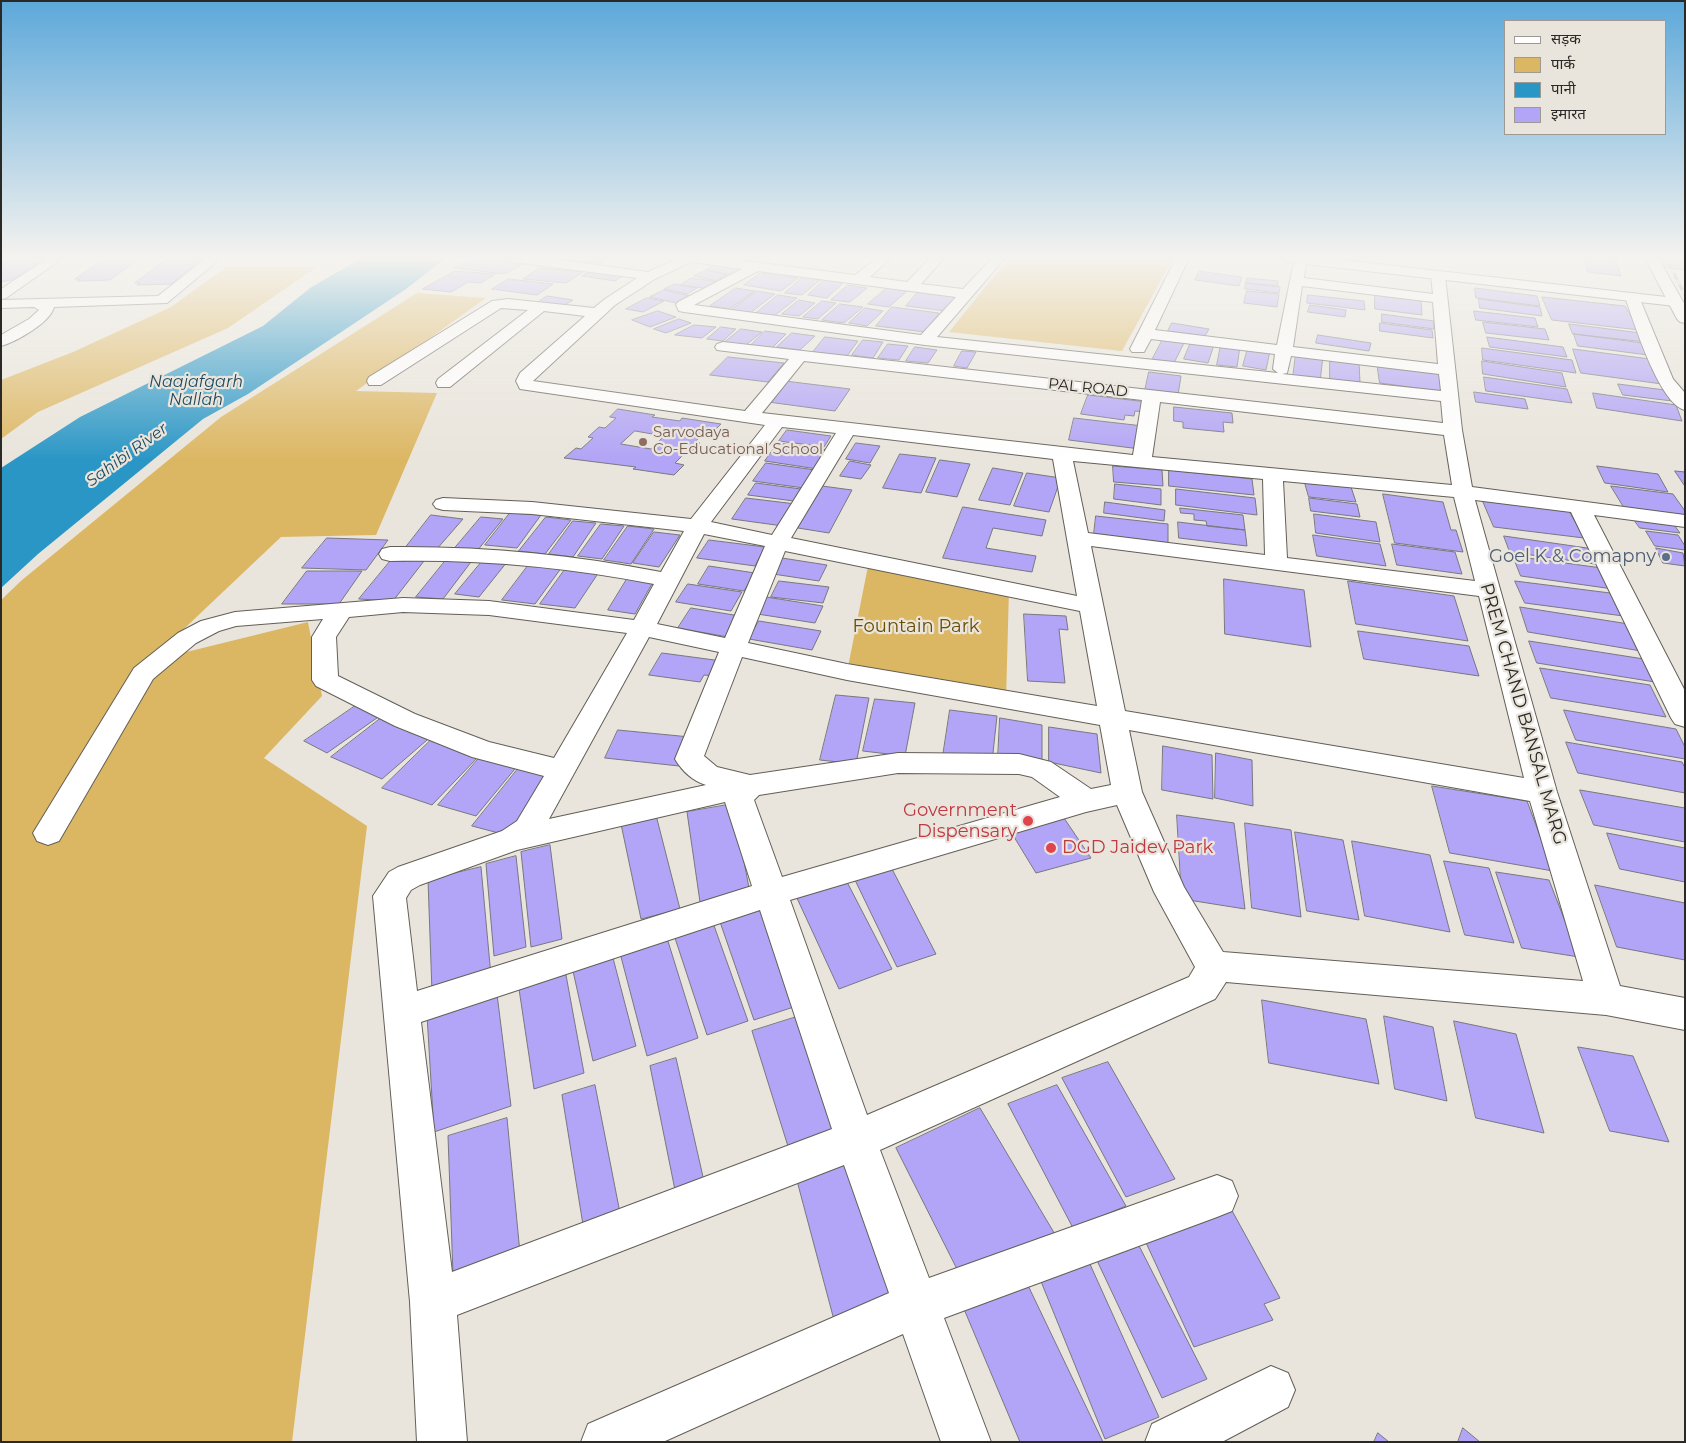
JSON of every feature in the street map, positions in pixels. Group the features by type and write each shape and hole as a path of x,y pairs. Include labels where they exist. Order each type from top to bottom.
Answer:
{"street":[{"path":"1,341 26,325"},
{"path":"375,381 463,325"},
{"path":"444,383 517,325"},
{"path":"584,325 526,377 524,381 526,385 777,421 1062,454 1463,492 1685,521"},
{"path":"815,325 925,340 1450,398"},
{"path":"925,340 938,325"},
{"path":"1124,392 1131,362 1150,325"},
{"path":"1279,379 1288,325"},
{"name":"PREM CHAND BANSAL MARG","path":"1443,325 1453,430 1463,492 1542,792 1606,999"},
{"path":"1643,325 1664,380 1685,405"},
{"path":"1146,334 1448,370"},
{"name":"PAL ROAD","path":"723,347 1453,430"},
{"path":"749,417 800,356"},
{"path":"1142,461 1152,395"},
{"path":"513,839 528,829 642,628 697,526 777,421"},
{"path":"750,786 707,775 689,759 778,542 848,429"},
{"path":"433,1302 856,1140 1202,988 1210,978 1213,966 1170,892 1127,792 1062,454"},
{"path":"1273,473 1276,563"},
{"path":"443,504 532,508 697,526 1092,606"},
{"path":"1579,507 1685,718"},
{"path":"1078,538 1488,590"},
{"path":"390,554 437,552 523,558 593,566 668,580"},
{"path":"48,833 143,674 187,638 210,626 236,619 403,605 488,608 642,628 847,672 1542,792"},
{"path":"341,610 324,637 325,680 405,720 482,750 562,770"},
{"path":"442,1442 433,1302 388,896 393,888 408,876 513,839 750,786 898,762 1020,764 1041,769 1086,801"},
{"path":"750,786 738,797 856,1140 966,1442"},
{"path":"402,1012 771,893 1086,801 1127,792"},
{"path":"1213,966 1606,999 1685,1014"},
{"path":"606,1442 916,1305 1217,1196"},
{"path":"1170,1442 1271,1390"}],"green space":[{"path":"131,325 232,325 38,412 1,439 1,380 73,352"},
{"path":"366,325 448,325 356,391 437,393 376,535 281,537 150,661 308,622 322,696 264,758 367,826 292,1442 1,1442 1,600 22,580 221,417"},
{"path":"954,325 1136,325 1122,351 949,332"},
{"name":"Fountain Park","path":"869,561 1009,589 1006,700 847,672"}],"water":[{"path":"351,325 248,394 203,419 38,554 1,588 1,468 80,417 263,326"}],"building":[{"path":"663,325 685,325 666,333 654,329"},
{"path":"693,325 716,327 702,338 675,335"},
{"path":"877,325 930,325 925,332"},
{"path":"1171,325 1209,329 1205,336 1168,331"},
{"path":"1380,325 1397,325 1432,330 1433,338 1380,331"},
{"path":"1407,325 1434,325 1434,329"},
{"path":"1484,325 1513,325 1545,329 1549,340 1486,333"},
{"path":"1570,325 1580,325 1641,333 1646,342 1573,334"},
{"path":"1598,325 1636,325 1639,330"},
{"path":"721,327 736,329 723,341 707,339"},
{"path":"741,329 762,332 746,345 725,342"},
{"path":"765,331 786,334 772,348 751,345"},
{"path":"792,333 815,336 800,350 777,347"},
{"path":"1574,334 1643,343 1648,355 1578,346"},
{"path":"1318,335 1371,343 1369,351 1316,343"},
{"path":"825,337 858,341 847,356 813,352"},
{"path":"1164,337 1185,341 1174,363 1152,360"},
{"path":"1487,337 1563,347 1567,357 1490,347"},
{"path":"863,340 883,342 873,358 852,355"},
{"path":"1191,342 1214,345 1208,363 1184,359"},
{"path":"888,344 908,346 899,360 878,358"},
{"path":"1221,345 1240,347 1237,367 1217,365"},
{"path":"915,347 937,350 928,363 906,361"},
{"path":"1248,348 1270,351 1266,370 1243,366"},
{"path":"1482,348 1572,360 1576,373 1483,360"},
{"path":"1573,349 1650,359 1662,384 1581,373"},
{"path":"962,351 976,352 967,368 954,366"},
{"path":"1296,353 1323,356 1320,382 1293,378"},
{"path":"728,357 784,363 768,382 710,375"},
{"path":"1330,358 1359,362 1360,383 1330,379"},
{"path":"1482,361 1562,373 1566,387 1483,374"},
{"path":"1377,363 1441,371 1446,392 1380,383"},
{"path":"1149,372 1181,376 1178,395 1145,391"},
{"path":"1484,377 1567,389 1572,403 1486,391"},
{"path":"785,381 850,389 835,411 768,402"},
{"path":"1618,384 1665,390 1672,401 1623,395"},
{"path":"1474,392 1525,399 1528,409 1476,402"},
{"path":"1593,393 1676,405 1682,421 1597,408"},
{"path":"1088,395 1147,402 1145,412 1135,411 1134,416 1125,415 1124,420 1081,414"},
{"path":"1174,407 1232,413 1233,423 1223,422 1224,432 1183,428 1183,422 1174,421"},
{"path":"618,409 655,415 652,417 680,421 682,418 721,424 712,433 704,432 695,442 700,443 692,451 688,450 675,463 684,465 674,475 633,469 636,467 564,458 576,448 581,449 593,438 588,437 599,427 605,428 616,418 610,417","holes":["635,431 664,436 651,449 621,444"]},
{"path":"1074,418 1143,426 1140,449 1069,440"},
{"path":"787,430 831,436 824,447 779,441"},
{"path":"778,443 829,450 817,469 765,461"},
{"path":"856,443 880,446 870,463 846,459"},
{"path":"900,454 936,458 921,493 883,488"},
{"path":"940,460 970,464 957,497 926,492"},
{"path":"850,461 871,465 861,479 840,476"},
{"path":"766,463 815,470 804,488 753,481"},
{"path":"1113,466 1162,470 1163,486 1114,482"},
{"path":"1597,466 1658,474 1668,492 1605,483"},
{"path":"993,468 1023,473 1010,505 979,500"},
{"path":"1169,470 1252,479 1254,495 1169,486"},
{"path":"1675,471 1685,472 1685,486"},
{"path":"1027,473 1061,478 1049,512 1014,506"},
{"path":"756,483 801,489 794,501 748,495"},
{"path":"1305,483 1351,487 1356,502 1309,497"},
{"path":"1115,484 1161,489 1161,505 1114,499"},
{"path":"822,486 852,490 829,533 798,528"},
{"path":"1611,486 1673,494 1685,511 1685,517 1625,509"},
{"path":"1176,489 1255,498 1257,515 1176,505"},
{"path":"1383,494 1443,502 1451,530 1456,530 1463,552 1395,543"},
{"path":"746,498 796,504 783,526 732,519"},
{"path":"1309,498 1357,504 1360,517 1311,511"},
{"path":"1482,499 1568,509 1584,538 1494,527"},
{"path":"1105,502 1165,510 1164,521 1104,513"},
{"path":"963,507 1046,520 1042,536 993,528 986,548 1036,556 1032,572 943,558"},
{"path":"1180,508 1243,515 1245,530 1207,526 1206,521 1194,520 1194,514 1181,513"},
{"path":"510,513 541,515 517,548 485,545"},
{"path":"1314,514 1376,522 1380,542 1316,533"},
{"path":"431,515 463,519 436,550 402,552"},
{"path":"1096,516 1168,524 1168,543 1094,534"},
{"path":"481,517 503,519 477,551 454,549"},
{"path":"546,517 571,520 545,554 519,551"},
{"path":"1632,517 1672,522 1680,533 1640,528"},
{"path":"573,521 596,523 573,557 549,554"},
{"path":"1178,522 1245,530 1247,546 1179,538"},
{"path":"601,524 624,526 602,559 578,556"},
{"path":"628,526 654,529 631,564 604,560"},
{"path":"1646,531 1678,535 1685,546 1685,550 1655,546"},
{"path":"654,532 680,535 659,567 633,563"},
{"path":"1313,535 1380,544 1386,566 1317,556"},
{"path":"1504,536 1594,549 1602,565 1510,552"},
{"path":"327,538 388,540 366,570 302,568"},
{"path":"709,540 765,547 755,566 697,558"},
{"path":"1392,544 1455,552 1462,574 1397,565"},
{"path":"1656,548 1683,553 1685,566 1663,563"},
{"path":"1513,556 1602,568 1613,589 1521,576"},
{"path":"782,558 827,565 819,581 773,574"},
{"path":"392,559 424,561 393,601 359,599"},
{"path":"484,559 507,562 479,597 455,594"},
{"path":"446,560 471,562 443,599 416,597"},
{"path":"530,563 562,567 535,604 502,600"},
{"path":"709,566 755,573 744,591 698,584"},
{"path":"566,568 599,572 575,608 540,604"},
{"path":"307,571 362,571 339,604 282,604"},
{"path":"627,579 653,582 635,614 608,610"},
{"path":"1224,579 1304,590 1311,647 1225,634"},
{"path":"779,581 829,587 823,603 771,597"},
{"path":"1348,581 1454,596 1468,641 1356,624"},
{"path":"1515,581 1618,594 1631,617 1525,603"},
{"path":"688,584 742,592 731,611 676,602"},
{"path":"760,596 823,606 815,623 751,613"},
{"path":"1520,607 1629,624 1641,651 1528,632"},
{"path":"691,608 740,616 728,637 678,628"},
{"path":"1024,614 1066,616 1068,630 1059,629 1065,683 1028,681"},
{"path":"759,621 821,631 812,650 749,639"},
{"path":"1358,631 1469,646 1479,676 1364,659"},
{"path":"1529,641 1644,659 1655,682 1537,663"},
{"path":"662,653 722,661 715,676 704,675 700,682 649,675"},
{"path":"1540,668 1650,685 1666,717 1551,698"},
{"path":"836,695 869,698 856,764 820,760"},
{"path":"875,699 915,703 905,756 863,751"},
{"path":"361,702 384,713 327,753 304,741"},
{"path":"950,710 997,716 992,762 943,756"},
{"path":"1564,710 1676,729 1685,747 1685,759 1576,740"},
{"path":"385,715 434,734 382,779 331,757"},
{"path":"1000,718 1042,725 1042,763 998,758"},
{"path":"1049,727 1097,734 1101,773 1049,762"},
{"path":"618,730 690,737 679,766 605,758"},
{"path":"433,738 482,753 432,805 382,788"},
{"path":"1566,742 1682,762 1685,768 1685,793 1578,773"},
{"path":"1163,746 1212,755 1213,799 1162,790"},
{"path":"1216,753 1252,760 1253,806 1215,798"},
{"path":"482,755 519,764 476,816 438,805"},
{"path":"521,765 558,774 510,836 472,826"},
{"path":"1432,786 1527,801 1553,871 1450,853"},
{"path":"1580,790 1685,808 1685,842 1594,825"},
{"path":"733,804 750,893 700,902 687,812"},
{"path":"656,815 680,909 641,919 621,824"},
{"path":"1177,815 1234,823 1245,909 1182,899"},
{"path":"1064,818 1091,858 1036,873 1011,832"},
{"path":"1245,823 1291,830 1301,917 1252,908"},
{"path":"1295,832 1343,840 1359,920 1307,911"},
{"path":"1607,833 1685,848 1685,882 1620,869"},
{"path":"1352,841 1430,855 1450,932 1365,916"},
{"path":"550,845 562,939 531,947 521,852"},
{"path":"516,856 526,947 494,956 486,864"},
{"path":"1444,861 1489,868 1514,943 1465,935"},
{"path":"481,867 491,976 432,992 428,880"},
{"path":"891,867 936,954 897,967 854,878"},
{"path":"1496,872 1549,880 1579,957 1522,948"},
{"path":"846,880 892,969 839,989 796,896"},
{"path":"1595,885 1685,903 1685,960 1617,947"},
{"path":"768,904 806,1003 754,1020 719,919"},
{"path":"712,920 748,1021 707,1035 673,932"},
{"path":"667,938 698,1038 647,1056 620,953"},
{"path":"613,958 636,1046 593,1061 573,971"},
{"path":"566,975 584,1073 534,1089 519,989"},
{"path":"497,994 511,1106 434,1132 427,1015"},
{"path":"1262,1000 1366,1019 1379,1084 1269,1063"},
{"path":"806,1014 850,1135 791,1156 752,1031"},
{"path":"1384,1016 1433,1027 1447,1101 1395,1089"},
{"path":"1454,1021 1516,1034 1544,1133 1476,1118"},
{"path":"1578,1047 1633,1056 1669,1142 1610,1131"},
{"path":"676,1058 706,1190 677,1200 650,1066"},
{"path":"1108,1062 1175,1179 1126,1197 1062,1078"},
{"path":"595,1085 621,1218 584,1231 562,1095"},
{"path":"1057,1085 1126,1206 1073,1228 1008,1104"},
{"path":"980,1108 1056,1236 965,1285 896,1148"},
{"path":"507,1118 520,1253 453,1275 448,1136"},
{"path":"857,1158 902,1296 834,1320 796,1177"},
{"path":"1230,1207 1280,1298 1264,1304 1273,1320 1194,1347 1142,1234"},
{"path":"1134,1236 1207,1379 1162,1398 1092,1250"},
{"path":"1089,1262 1159,1417 1105,1439 1040,1279"},
{"path":"1023,1275 1103,1442 1020,1442 961,1302"},
{"path":"1463,1428 1480,1442 1458,1442"},
{"path":"1378,1433 1389,1442 1374,1442"}],"place":[{"name":"Sarvodaya Co-Educational School","path":"643,442"},
{"name":"Goel K & Comapny","path":"1666,557"},
{"name":"Government Dispensary","path":"1028,821"},
{"name":"DGD Jaidev Park","path":"1051,848"}],"water label":[{"name":"Naajafgarh Nallah","path":"196,391"},
{"name":"Sahibi River","path":"127,455"}]}
